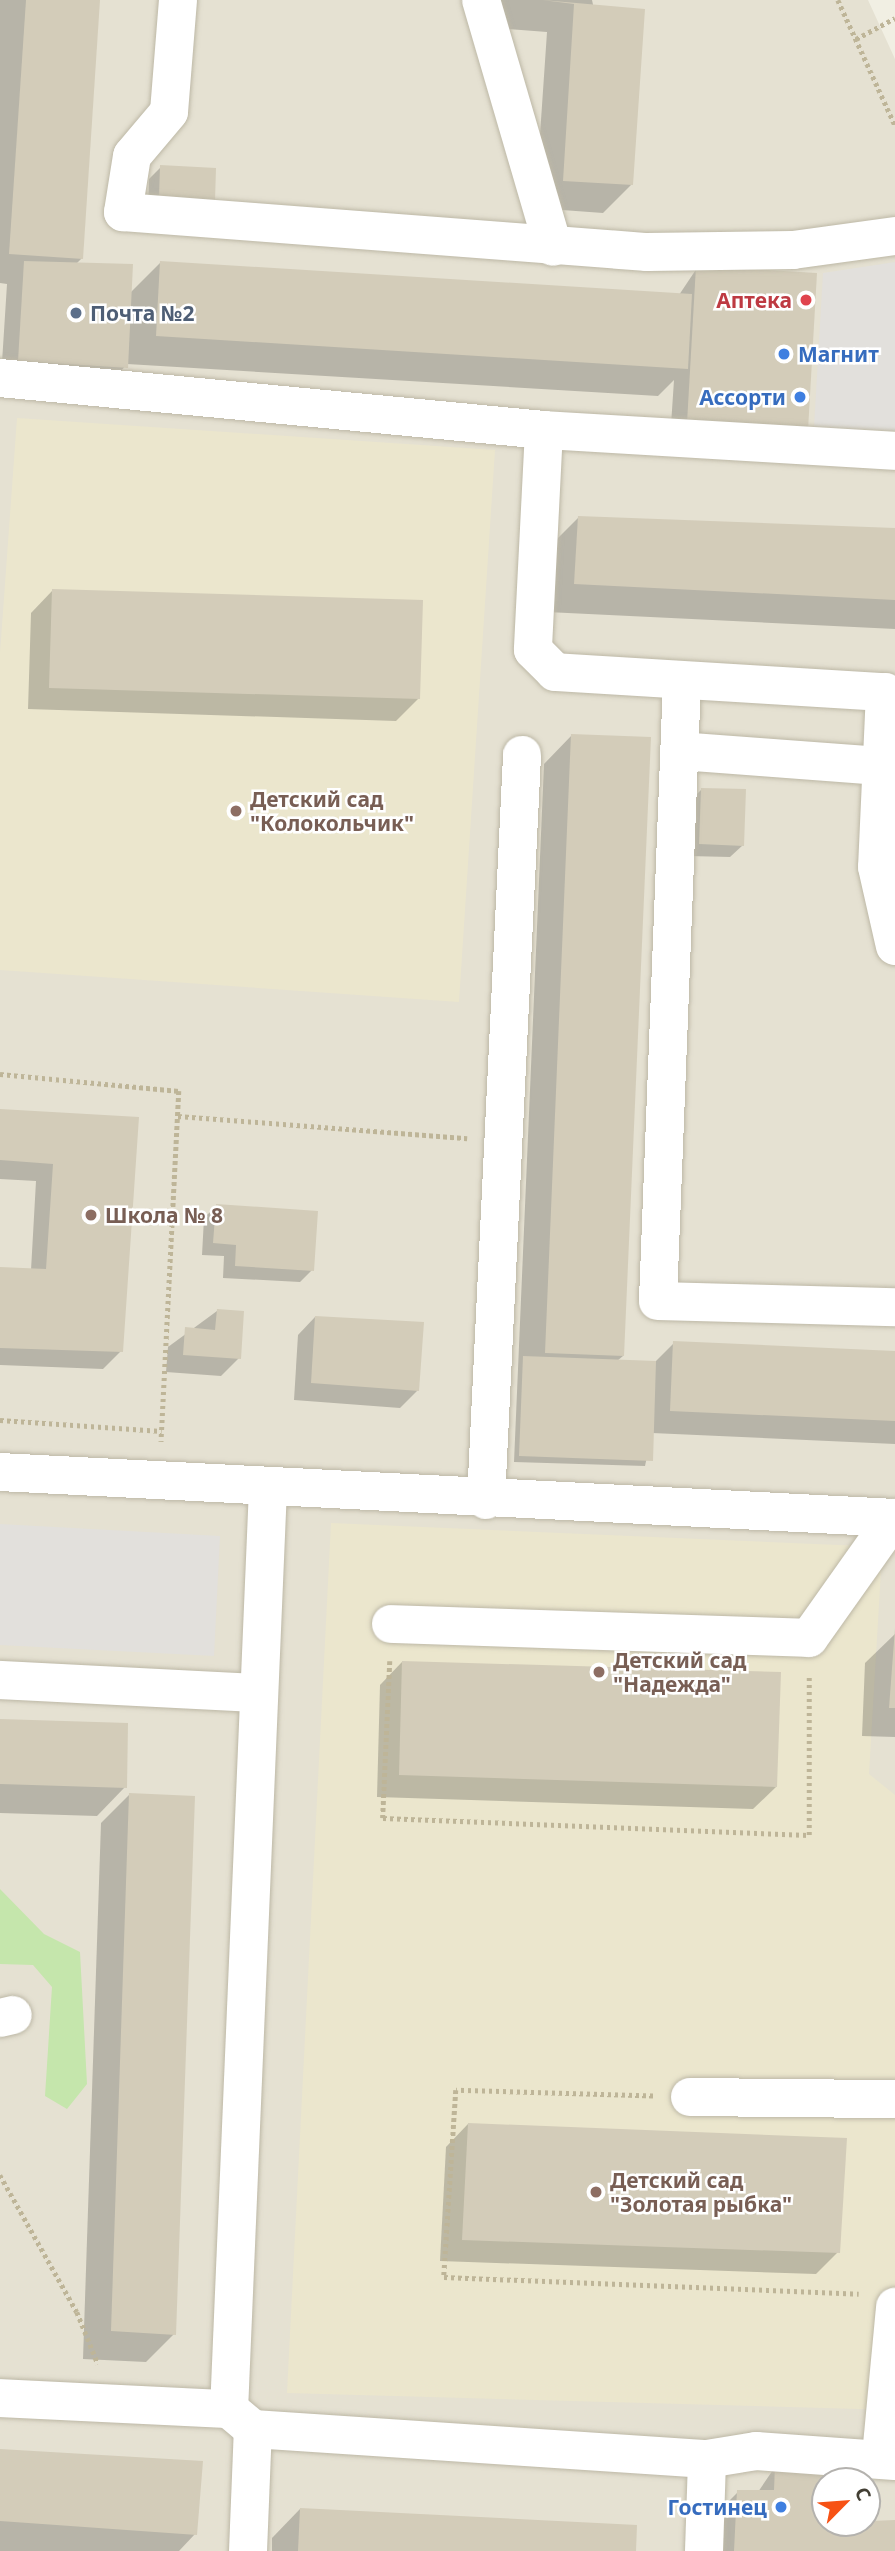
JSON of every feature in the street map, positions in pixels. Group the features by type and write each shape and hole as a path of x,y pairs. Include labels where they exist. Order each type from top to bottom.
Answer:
{"street":[{"path":"178,0 169,112 132,156 123,212 553,247 793,250 877,248"},
{"path":"481,0 553,247"},
{"path":"0,378 544,429 895,451"},
{"path":"544,429 533,650 555,672 885,692 877,867 895,946"},
{"path":"682,681 658,1301 895,1307"},
{"path":"680,751 881,766"},
{"path":"486,1500 522,755"},
{"path":"0,1472 486,1500 895,1518"},
{"path":"248,2551 241,2419 257,1693 268,1488"},
{"path":"391,1624 809,1638 895,1518"},
{"path":"0,1680 257,1693"},
{"path":"690,2097 895,2099"},
{"path":"0,2399 115,2404 241,2419 707,2459 756,2451 888,2458 881,2301"},
{"path":"704,2551 707,2459"}],"path":[{"path":"838,0 895,125"},
{"path":"856,39 895,18"},
{"path":"0,1074 179,1091 159,1482"},
{"path":"178,1116 504,1140"},
{"path":"0,1420 162,1432"},
{"path":"391,1624 383,1818 809,1835 809,1638"},
{"path":"690,2097 456,2090 444,2277 881,2301"},
{"path":"0,2175 77,2312 115,2404"}],"shaded area":[{"path":"0,0 868,0 895,59 895,2551 0,2551"},
{"path":"895,262 895,431 814,427 823,273"},
{"name":"Детский сад \"Колокольчик\"","path":"17,418 495,450 459,1002 0,970 0,653"},
{"path":"331,1523 862,1546 881,1570 869,1774 895,1795 895,2410 287,2393"},
{"path":"0,1524 220,1536 214,1656 0,1645"}],"green space":[{"path":"0,1889 44,1934 80,1952 87,2084 67,2109 45,2096 52,1987 33,1965 0,1964"}],"building":[{"path":"26,0 100,0 83,259 9,254"},
{"path":"542,0 645,9 633,185 563,181 574,4"},
{"path":"160,165 216,168 215,201 159,198"},
{"name":"Почта №2","path":"24,261 133,264 128,368 18,361"},
{"path":"160,261 692,294 688,369 156,336"},
{"path":"696,266 817,273 808,430 687,423"},
{"path":"578,516 895,528 895,600 574,584"},
{"path":"52,589 423,600 420,699 49,688"},
{"path":"571,734 651,737 624,1356 545,1353"},
{"path":"701,788 746,789 744,846 699,844"},
{"name":"Школа № 8","path":"0,1109 139,1117 123,1352 0,1348 0,1267 46,1269 53,1164 0,1160"},
{"path":"216,1204 318,1211 314,1271 235,1266 236,1245 213,1243"},
{"path":"217,1309 244,1311 241,1359 183,1355 185,1327 215,1330"},
{"path":"315,1316 424,1322 419,1391 311,1383"},
{"path":"673,1341 895,1351 895,1421 670,1411"},
{"path":"523,1356 656,1361 653,1461 519,1456"},
{"path":"895,1628 895,1708 889,1708"},
{"path":"402,1661 781,1672 777,1787 399,1775"},
{"path":"0,1719 128,1723 127,1788 0,1784"},
{"path":"129,1793 195,1796 176,2335 111,2331"},
{"path":"468,2123 847,2138 840,2253 462,2240"},
{"path":"0,2449 203,2461 197,2535 0,2521"},
{"name":"Гостинец","path":"775,2465 835,2466 811,2467 811,2537 881,2537 881,2521 895,2520 895,2551 734,2551 737,2490 774,2490"},
{"path":"300,2508 637,2525 636,2551 298,2551"}],"place":[{"name":"Аптека","path":"806,300"},
{"name":"Почта №2","path":"76,313"},
{"name":"Магнит","path":"784,354"},
{"name":"Ассорти","path":"800,397"},
{"name":"Детский сад \"Колокольчик\"","path":"236,811"},
{"name":"Школа № 8","path":"91,1215"},
{"name":"Детский сад \"Надежда\"","path":"599,1672"},
{"name":"Детский сад \"Золотая рыбка\"","path":"596,2192"},
{"name":"Гостинец","path":"781,2507"}]}
